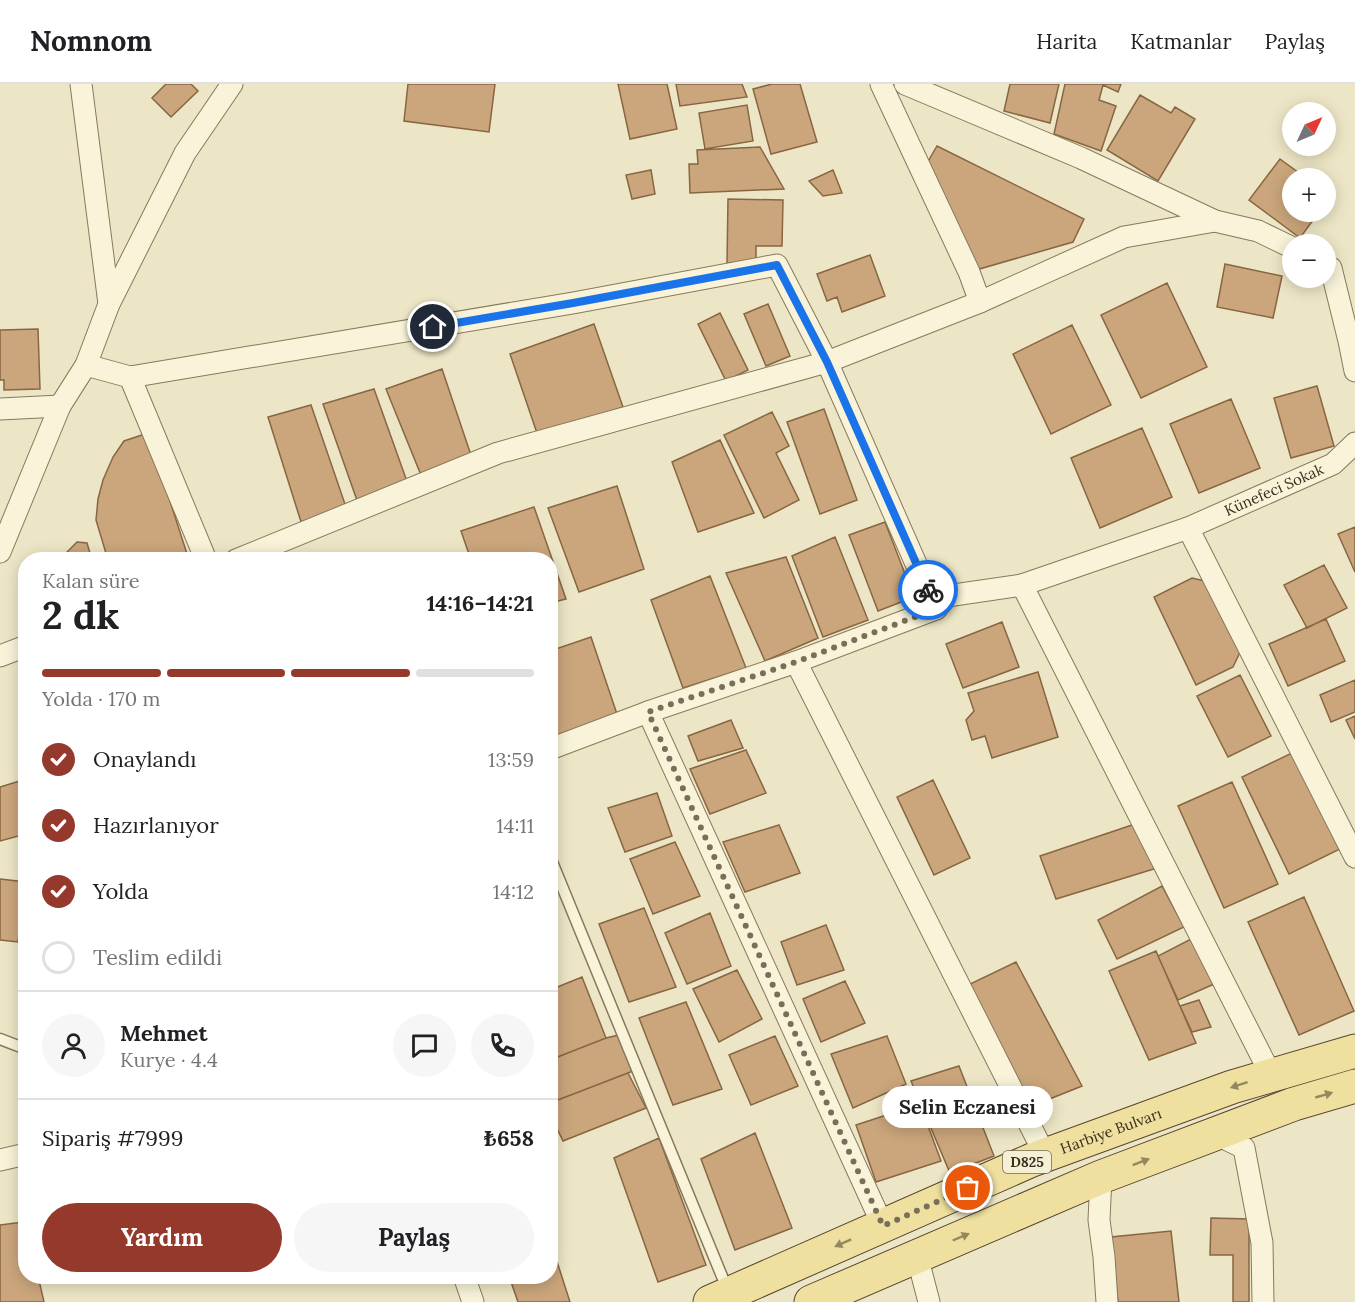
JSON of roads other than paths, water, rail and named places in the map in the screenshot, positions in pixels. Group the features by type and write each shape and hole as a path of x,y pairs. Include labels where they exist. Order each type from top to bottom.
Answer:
{"main road":[{"name":"Harbiye Bulvarı","path":"720,1298 1045,1155 1232,1087 1355,1050"},
{"path":"811,1302 1101,1177 1294,1104 1355,1086"}],"street":[{"path":"81,84 109,304"},
{"path":"0,552 60,406 86,365 109,304 185,153 232,84"},
{"path":"880,84 969,272 980,302"},
{"path":"905,84 1081,158 1215,220 1258,231 1282,243"},
{"path":"256,552 498,453 827,362 980,302 1124,237 1215,220"},
{"path":"86,365 130,377 573,303 777,265 827,362 936,609"},
{"path":"1336,273 1355,291"},
{"path":"1334,288 1355,371"},
{"path":"130,377 203,552"},
{"path":"0,409 60,406"},
{"name":"Künefeci Sokak","path":"558,746 648,712 796,662 936,609 947,596 1022,585 1188,528 1333,464 1355,443"},
{"path":"1188,528 1355,857"},
{"path":"1022,585 1271,1075"},
{"path":"0,656 18,649"},
{"path":"796,662 1045,1155"},
{"path":"648,712 883,1226"},
{"path":"1215,1134 1244,1148 1262,1243 1263,1302"},
{"path":"0,1160 18,1156"},
{"path":"1101,1177 1099,1220 1107,1302"},
{"path":"917,1256 928,1302"},
{"path":"467,1284 473,1302"}],"lane":[{"path":"558,878 720,1298"},
{"path":"0,1039 18,1046"}],"place":[{"name":"Selin Eczanesi","path":"968,1188"}]}
